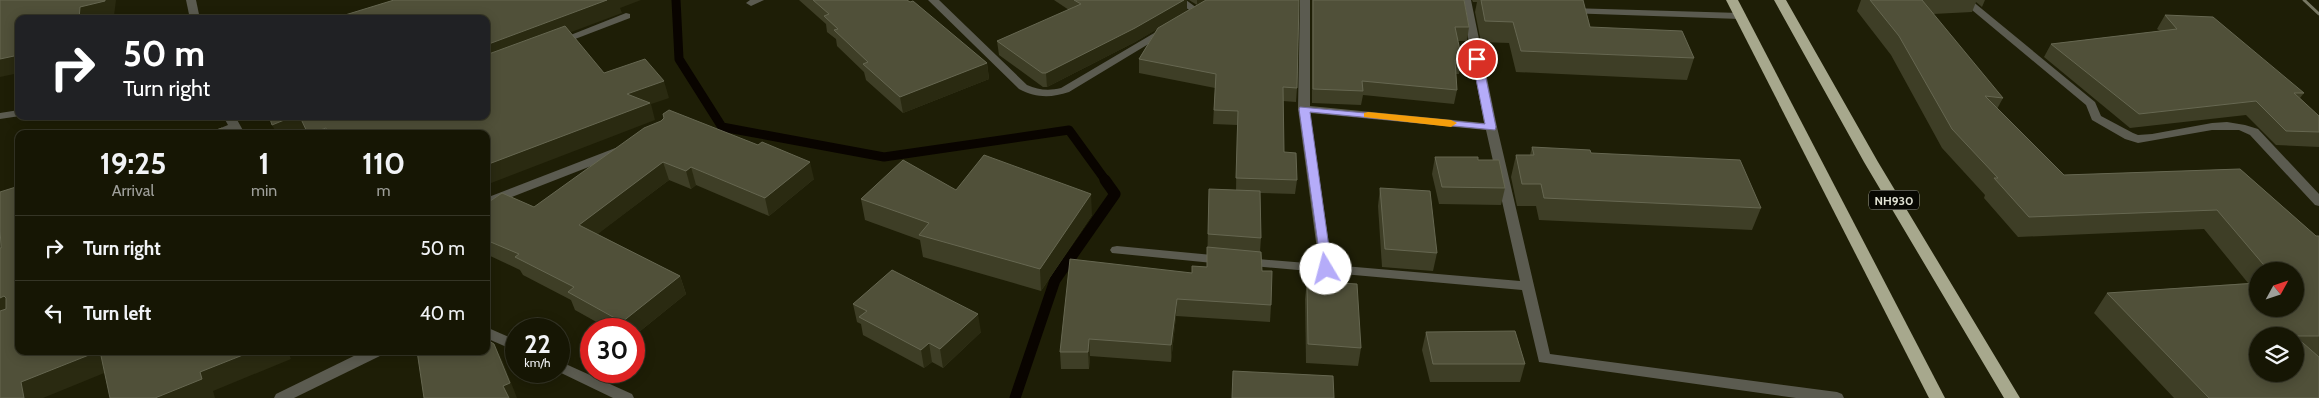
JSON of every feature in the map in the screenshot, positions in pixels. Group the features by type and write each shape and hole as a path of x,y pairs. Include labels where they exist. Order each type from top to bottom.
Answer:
{"highway":[{"path":"1732,0 1937,398"},
{"name":"NH930","path":"1780,0 1871,162 2012,398"}],"street":[{"path":"191,0 194,15"},
{"path":"933,0 1023,87 1031,91 1052,94 1065,90 1172,26"},
{"path":"1179,0 1193,14 1220,0"},
{"path":"1305,0 1304,109 1326,269"},
{"path":"1965,0 2091,104 2096,118 2137,139 2188,130 2242,126 2254,132 2319,202"},
{"path":"1467,5 1491,127 1544,358 1837,398"},
{"path":"1555,10 1740,16"},
{"path":"551,45 626,16"},
{"path":"1304,109 1491,127"},
{"path":"0,116 15,114"},
{"path":"222,130 234,125"},
{"path":"490,201 625,148"},
{"path":"1117,250 1527,286"},
{"path":"490,334 505,341"},
{"path":"281,398 369,355"},
{"path":"570,371 627,398"}],"building":[{"path":"0,0 105,0 80,7 79,15 15,15 15,56 0,59"},
{"path":"394,0 607,0 490,44 490,15 345,15"},
{"path":"813,0 913,1 987,63 900,97 863,64 868,62 834,30 838,29 824,16 829,14"},
{"path":"1074,0 1184,0 1135,28 1046,73 1042,73 997,41 1081,4"},
{"path":"1206,0 1299,0 1297,88 1283,87 1284,152 1296,153 1297,180 1236,178 1238,111 1214,110 1216,74 1139,59 1158,28"},
{"path":"1313,0 1464,0 1469,27 1455,27 1462,60 1455,60 1457,90 1362,81 1363,91 1313,89"},
{"path":"1481,0 1583,0 1590,27 1682,31 1694,58 1521,51 1513,22 1485,21"},
{"path":"1870,0 1922,0 2003,98 1985,96 2064,175 2240,169 2316,236 2319,236 2319,336 2304,336 2304,327 2249,327 2249,382 2304,382 2304,344 2319,357 2319,398 2209,398 2107,293 2249,284 2249,318 2304,318 2304,262 2261,262 2217,210 2029,217 1994,178 1998,178 1952,129 1899,36"},
{"path":"2165,15 2213,17 2304,93 2294,93 2319,116 2319,132 2286,131 2256,101 2139,114 2051,44 2177,29"},
{"path":"565,26 604,73 645,59 664,81 627,94 650,103 490,163 490,130 327,130 326,128 306,130 301,120 490,120 490,54"},
{"path":"669,110 758,145 762,142 810,162 765,198 691,167 686,171 663,162 579,225 680,276 627,318 615,318 568,292 574,287 515,257 519,254 490,242 490,201 502,193 534,207 644,128 664,118 663,114"},
{"path":"270,120 284,120 272,125"},
{"path":"1532,147 1590,150 1591,153 1740,160 1761,208 1544,198 1541,184 1522,184 1516,155 1534,155"},
{"path":"984,155 1091,194 1040,269 919,235 929,223 861,199 903,160 956,190"},
{"path":"1435,157 1478,157 1478,160 1499,160 1505,188 1442,187"},
{"path":"15,187 15,355 89,355 21,382 24,398 0,398 0,311 6,309 6,298 4,296 0,298 0,192"},
{"path":"1380,188 1430,191 1437,253 1385,249"},
{"path":"1209,189 1260,191 1261,238 1208,234"},
{"path":"1207,247 1261,252 1262,271 1272,271 1271,305 1177,299 1171,345 1089,339 1088,352 1060,352 1070,259 1192,273 1192,266 1207,267"},
{"path":"892,270 978,314 940,349 929,343 921,350 859,317 867,311 853,304"},
{"path":"1307,281 1357,284 1361,348 1308,344"},
{"path":"1515,331 1525,364 1433,364 1426,332"},
{"path":"490,342 494,344 505,371 505,383 510,383 503,386 509,398 424,398 418,355 490,355"},
{"path":"101,355 243,355 200,372 202,379 155,398 110,398"},
{"path":"1233,371 1333,376 1334,398 1232,398"}],"waterway":[{"path":"676,0 679,59 722,127 884,157 1069,130 1106,181"},
{"path":"1015,398 1055,280 1115,194 1105,180"}],"railway":[{"path":"2304,0 2319,14"}],"slow traffic":[{"path":"1368,115 1451,123"}],"route":[{"path":"1326,269 1304,109 1491,127 1477,59"}]}
